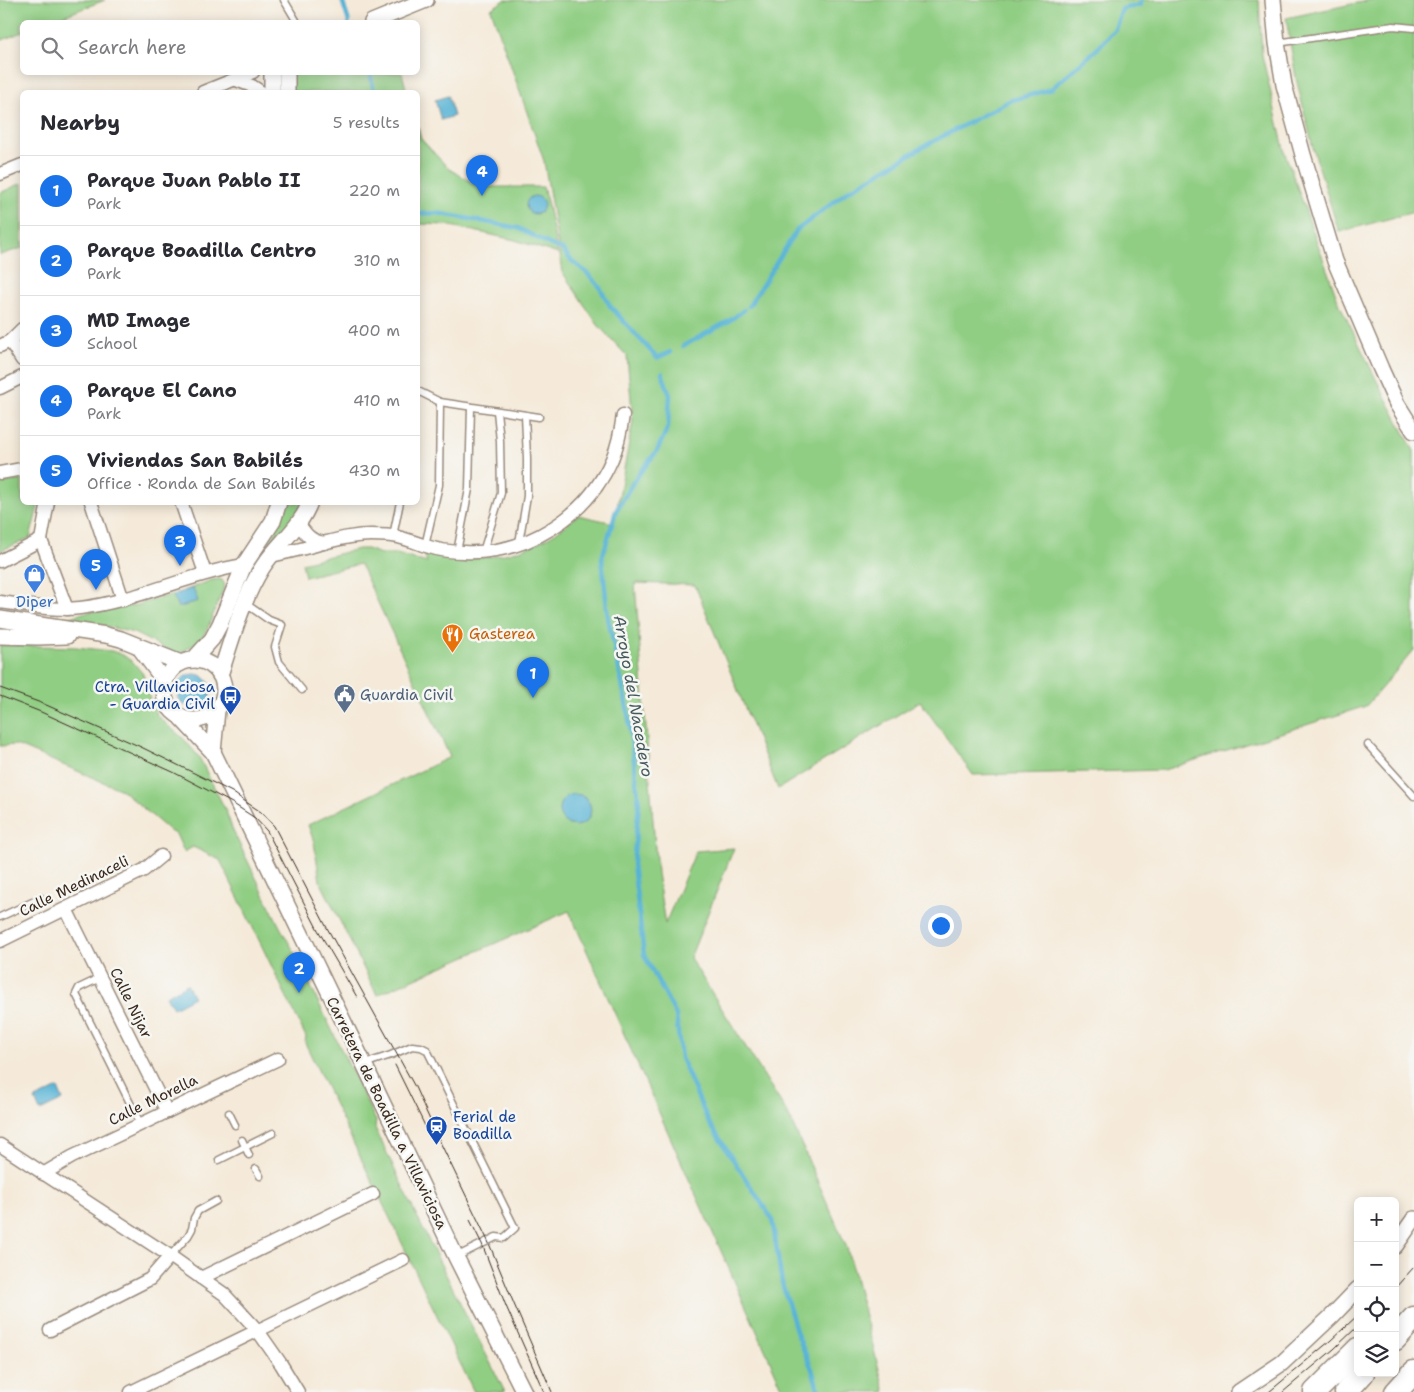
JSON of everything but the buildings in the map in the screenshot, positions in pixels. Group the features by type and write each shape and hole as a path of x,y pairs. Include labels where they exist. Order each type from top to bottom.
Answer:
{"highway":[{"path":"1399,1313 1414,1300"},
{"path":"1399,1334 1414,1318"},
{"path":"1315,1392 1354,1353"},
{"path":"1396,1392 1414,1372"}],"street":[{"path":"377,20 426,0"},
{"path":"1273,0 1277,44 1284,85 1335,261 1397,404 1414,431"},
{"path":"208,90 247,75"},
{"path":"272,75 272,90"},
{"path":"287,75 287,90"},
{"path":"236,80 257,90"},
{"path":"0,174 20,166"},
{"path":"20,331 5,344 20,358"},
{"path":"0,388 20,379"},
{"path":"271,556 346,537 369,535 393,536 425,546 457,552 483,552 501,549 536,538 571,515 601,480 612,460 619,438 623,415"},
{"path":"0,473 20,469"},
{"path":"47,505 41,540 67,609"},
{"path":"92,505 123,600"},
{"path":"182,505 204,573"},
{"path":"217,710 202,720 181,718 167,705 164,690 165,682 174,668 187,662 212,639 244,565 273,521 278,505"},
{"path":"220,675 244,603 260,572 271,556 299,524 308,505"},
{"path":"299,524 308,537 315,542 324,543"},
{"path":"0,561 41,540"},
{"path":"0,602 67,609 82,608 123,600 204,573 244,565"},
{"path":"0,619 106,635 187,662 203,662 213,667 220,675 224,686 224,694 217,710 213,752"},
{"path":"0,636 106,635"},
{"path":"138,647 165,682"},
{"name":"Carretera de Boadilla a Villaviciosa","path":"181,718 213,752 456,1256 524,1392"},
{"name":"Calle Medinaceli","path":"0,941 144,870 161,856"},
{"name":"Calle Nijar","path":"66,909 167,1112"},
{"name":"Calle Morella","path":"43,1174 72,1157 167,1112 219,1092 278,1059"},
{"path":"0,1145 170,1256 224,1294 258,1331 298,1392"},
{"path":"201,1278 373,1194"},
{"path":"1398,1242 1414,1219"},
{"path":"50,1330 150,1279 170,1256"},
{"path":"131,1392 403,1260"},
{"path":"1238,1392 1282,1363 1354,1292"}],"lane":[{"path":"284,0 296,20"},
{"path":"1277,44 1393,26 1414,28"},
{"path":"420,392 440,402 538,417"},
{"path":"425,546 439,485 440,402"},
{"path":"457,552 469,488 471,406"},
{"path":"483,552 501,493 500,441 497,411"},
{"path":"519,544 527,496 526,415"},
{"path":"393,536 399,505"},
{"path":"244,603 269,620 282,625 275,647 279,662 302,690"},
{"path":"1368,745 1414,796"},
{"path":"0,917 41,898"},
{"path":"100,978 79,988 76,994 140,1125"},
{"path":"364,1064 412,1046 427,1050 515,1228 504,1238 496,1237 456,1256"},
{"path":"229,1113 235,1126"},
{"path":"219,1160 273,1133"},
{"path":"242,1140 249,1155"},
{"path":"256,1169 260,1176"},
{"path":"170,1256 188,1236 198,1211 216,1201"}],"green space":[{"path":"0,0 105,0 53,20 20,20 20,33 0,41"},
{"path":"505,0 1259,0 1262,55 1285,153 1339,303 1414,451 1414,650 1366,706 1164,770 973,775 920,701 778,789 695,585 635,583 657,873 665,924 696,851 734,848 690,958 788,1114 847,1248 885,1392 784,1392 569,911 377,995 320,881 314,842 308,825 450,757 360,564 305,577 302,563 358,549 367,549 381,554 397,554 427,563 424,553 455,558 487,557 533,545 555,533 578,515 614,523 633,421 627,356 598,325 563,273 544,161 491,9"},
{"path":"1371,0 1414,0 1414,212 1339,232 1313,148 1296,78 1286,18"},
{"path":"289,75 403,75 406,90 289,90"},
{"path":"420,135 421,139 449,169 480,187 543,187 558,254 515,240 446,225 420,224"},
{"path":"20,184 20,249 0,255 0,193"},
{"path":"20,480 20,505 38,505 30,538 0,551 0,483"},
{"path":"285,505 302,505 296,517 264,553 276,531"},
{"path":"219,579 225,585 207,630 199,641 179,654 173,653 134,633 65,619 83,613 138,605"},
{"path":"0,645 76,647 112,651 123,655 134,663 143,674 157,715 183,738 199,757 226,811 233,831 376,1121 375,1128 421,1225 505,1392 474,1392 305,1043 306,1037 220,860 193,847 184,852 176,834 171,832 122,790 16,745 0,746"}],"water":[{"path":"448,96 454,116 441,120 435,100"},
{"path":"535,196 541,199 544,205 541,211 535,214 529,211 526,205 529,199"},
{"path":"193,588 198,601 178,608 173,595"},
{"path":"194,674 201,675 206,679 210,684 210,698 206,703 201,707 194,708 187,707 182,703 178,698 177,691 178,684 182,679 187,675"},
{"path":"575,794 586,799 591,810 586,821 575,826 564,821 559,810 564,799"},
{"path":"187,984 194,997 173,1008 166,996"},
{"path":"58,1088 63,1100 40,1111 35,1099"}],"waterway":[{"name":"Arroyo del Nacedero","path":"342,0 348,20"},
{"path":"749,306 797,230 848,191 921,148 1009,101 1051,89 1097,49 1115,29 1122,9 1140,5 1142,0"},
{"name":"Arroyo del Nacedero","path":"371,75 374,90"},
{"name":"Arroyo del Nacedero","path":"420,214 437,213 518,228 562,249 599,286 610,306 657,358 670,352"},
{"path":"683,346 729,321 744,310"},
{"name":"Arroyo del Nacedero","path":"662,373 670,395 668,427 657,451 635,479 616,511 602,558 608,618 628,712 639,804 633,864 644,955 676,1015 681,1058 708,1121 772,1219 782,1283 797,1334 812,1369 819,1392"}],"tram line":[{"path":"0,688 44,704 141,747 232,792 261,812 274,826 326,926 415,1087 488,1241 552,1392"},
{"path":"0,696 41,712 173,772 232,803 255,818 267,831 318,930 357,997"},
{"path":"395,1065 428,1132"},
{"path":"470,1220 482,1244 506,1306 544,1392"},
{"path":"1396,1287 1414,1267"},
{"path":"1269,1392 1354,1319"},
{"path":"1283,1392 1354,1330"}],"place":[{"name":"Parque El Cano","path":"482,196"},
{"name":"MD Image","path":"180,566"},
{"name":"Viviendas San Babilés","path":"96,590"},
{"name":"Diper","path":"35,593"},
{"name":"Gasterea","path":"453,653"},
{"name":"Parque Juan Pablo II","path":"533,698"},
{"name":"Guardia Civil","path":"344,714"},
{"name":"Ctra. Villaviciosa - Guardia Civil","path":"231,715"},
{"name":"Parque Boadilla Centro","path":"299,993"},
{"name":"Ferial de Boadilla","path":"437,1145"}]}
